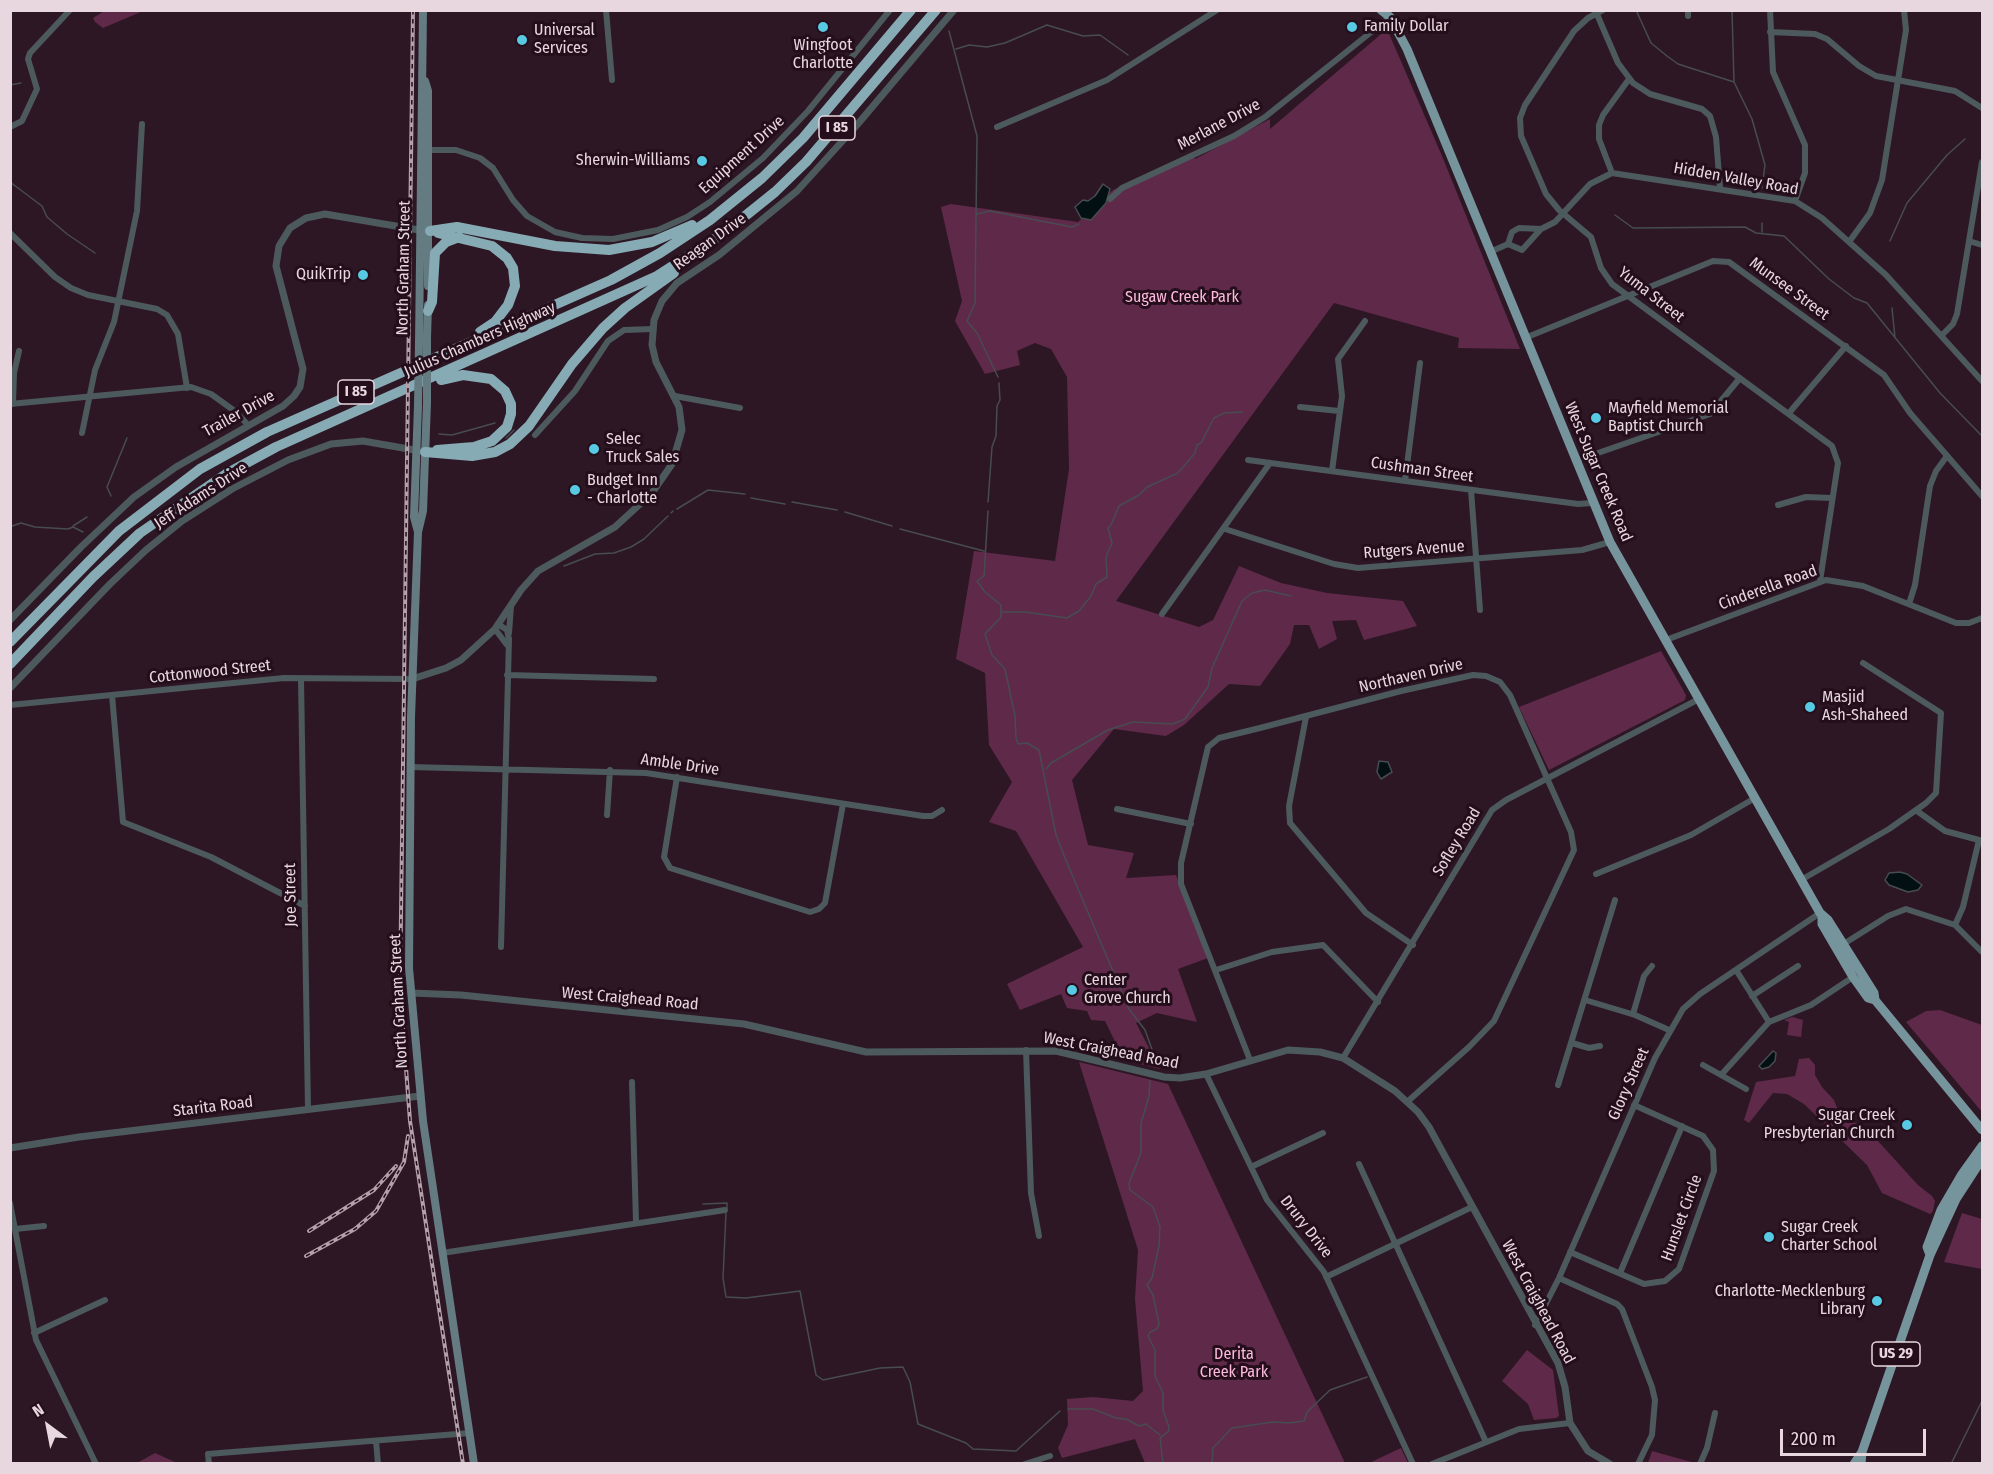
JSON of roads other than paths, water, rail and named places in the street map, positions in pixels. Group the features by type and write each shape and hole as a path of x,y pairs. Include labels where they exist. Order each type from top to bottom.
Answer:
{"highway":[{"name":"Julius Chambers Highway","path":"10,642 106,543 188,477 255,438 635,268 739,197 803,138 911,10"},
{"name":"Julius Chambers Highway","path":"10,664 117,554 174,507 253,458 657,276 688,258 753,210 807,162 936,10"},
{"path":"425,231 457,227 566,247 617,249 652,242 674,234 739,197"},
{"path":"425,231 485,243 499,250 513,268 515,286 508,305 495,322 438,356"},
{"path":"428,311 432,302 435,253 446,242 459,237"},
{"path":"420,451 472,456 495,452 510,444 529,426 577,358 603,328 625,308 674,273 688,258"},
{"path":"373,405 445,379 464,375 488,378 505,391 511,414 507,427 495,440 474,447 420,451"}],"main road":[{"name":"North Graham Street","path":"420,451 427,402 428,338 425,150 428,91 423,75 423,10"},
{"name":"West Sugar Creek Road","path":"1381,10 1390,14 1407,49 1610,542 1821,915 1828,920 1874,993 1875,1000 1983,1130"},
{"name":"North Graham Street","path":"425,231 418,406 423,511 418,532 410,767 411,993 420,1096 474,1464"},
{"name":"West Sugar Creek Road","path":"1821,915 1821,924 1853,977 1868,998 1875,1000"},
{"name":"US 29","path":"1930,1255 1927,1247 1941,1210 1962,1174 1983,1146"},
{"name":"US 29","path":"1861,1464 1862,1452 1930,1255 1956,1199 1983,1159"},
{"name":"US 29","path":"1854,1464 1862,1452"}],"street":[{"path":"10,127 21,121 37,89 28,59 30,53 70,10"},
{"path":"606,10 612,80"},
{"name":"Equipment Drive","path":"425,150 461,150 486,162 497,173 519,208 536,223 550,230 598,239 621,238 651,232 694,213 763,158 808,111 890,10"},
{"name":"Reagan Drive","path":"412,679 456,663 496,626 538,571 615,527 641,506 657,487 672,464 680,442 682,421 675,396 656,362 652,329 662,301 677,283 719,255 797,190 857,125 954,10"},
{"path":"997,127 1107,80 1217,10"},
{"path":"1770,10 1771,64 1776,82 1805,145 1805,173 1795,201"},
{"path":"1849,242 1870,213 1884,174 1906,30 1904,10"},
{"path":"1598,12 1618,63 1629,79 1650,94 1702,109 1710,116 1716,136 1720,188"},
{"name":"Yuma Street","path":"1598,12 1574,31 1525,105 1520,118 1521,136 1546,194 1564,214 1591,237 1604,275 1628,296 1789,413 1834,449 1838,463 1820,581"},
{"name":"Merlane Drive","path":"1110,199 1122,188 1234,136 1265,117 1390,14"},
{"path":"1770,32 1815,34 1834,44 1867,72 1899,81 1954,91 1983,108"},
{"path":"1490,252 1508,244 1522,250 1541,229 1564,214 1590,184 1612,173 1599,139 1599,125 1603,115 1629,79"},
{"path":"82,433 89,397 119,301 137,211 142,124"},
{"path":"1942,335 1953,324 1957,314 1983,162"},
{"name":"Hidden Valley Road","path":"1612,173 1795,201 1812,210 1886,275 1905,299 1942,335 1983,381"},
{"name":"Trailer Drive","path":"10,620 81,547 134,497 176,467 289,402 302,380 303,369 276,266 279,246 287,232 300,221 325,214 425,231"},
{"path":"1508,244 1512,232 1518,228 1541,229"},
{"path":"10,232 65,285 88,295 157,309 172,321 178,334 187,387"},
{"path":"1969,241 1983,245"},
{"name":"Munsee Street","path":"1525,338 1713,261 1724,261 1845,346 1890,381 1910,413 1983,496"},
{"path":"1332,471 1342,388 1338,359 1365,321"},
{"path":"535,435 575,391 608,341 631,328 652,329"},
{"path":"1789,413 1845,346"},
{"path":"19,351 14,373 12,404 187,387 211,394 236,412 248,425"},
{"path":"1405,481 1420,363"},
{"path":"1575,461 1710,414 1740,378"},
{"path":"675,396 740,408"},
{"path":"1300,407 1339,411"},
{"name":"Jeff Adams Drive","path":"10,688 139,556 182,521 231,489 288,460 331,444 363,441 420,451"},
{"path":"1909,604 1915,585 1932,479 1947,456"},
{"name":"Cushman Street","path":"1248,460 1578,504 1592,503"},
{"path":"1162,614 1270,463"},
{"path":"1471,490 1480,610"},
{"path":"1778,505 1806,496 1832,498"},
{"name":"Rutgers Avenue","path":"1225,529 1348,567 1582,550 1610,542"},
{"name":"Cinderella Road","path":"1666,640 1820,581 1840,580 1857,584 1956,623 1969,623 1983,618"},
{"path":"501,947 507,675 511,606"},
{"path":"496,626 507,630 509,639"},
{"path":"496,626 508,648"},
{"path":"1801,880 1917,811 1936,793 1941,713 1863,663"},
{"path":"507,675 654,679"},
{"name":"Northaven Drive","path":"1250,1060 1181,884 1181,867 1206,754 1211,744 1219,738 1401,691 1473,675 1486,676 1498,681 1506,690 1571,832 1574,844 1572,855 1494,1021 1469,1047 1407,1101"},
{"name":"Cottonwood Street","path":"10,705 284,678 412,679"},
{"name":"Joe Street","path":"301,679 308,1110"},
{"path":"112,695 123,822 211,857 305,906"},
{"name":"Sofley Road","path":"1343,1058 1413,945 1492,810 1545,779 1699,699"},
{"path":"1306,717 1289,806 1290,823 1366,913 1413,945"},
{"name":"Amble Drive","path":"410,767 610,770 677,777 932,816 942,810"},
{"path":"607,815 610,770"},
{"path":"677,777 664,856 667,865 703,880 810,912 821,908 825,903 843,804"},
{"path":"1596,874 1708,826 1755,798"},
{"path":"1117,809 1191,824"},
{"path":"1917,811 1945,831 1979,840 1963,907 1955,925"},
{"path":"1558,1085 1616,900"},
{"path":"1842,945 1903,909 1924,913 1955,925 1983,952"},
{"name":"Glory Street","path":"1535,1325 1559,1278 1669,1030 1689,1002 1821,915"},
{"path":"1216,970 1272,952 1323,945 1378,1002"},
{"path":"1633,1014 1644,976 1652,966"},
{"path":"1752,996 1798,966"},
{"path":"1736,970 1769,1022"},
{"path":"1721,1075 1769,1022 1806,1007 1853,977"},
{"name":"West Craighead Road","path":"411,993 461,995 744,1024 866,1052 1026,1050 1071,1053 1164,1077 1186,1078 1206,1074 1250,1060 1299,1049 1343,1058 1376,1078 1407,1101 1436,1139 1562,1373 1569,1423 1588,1451 1610,1464"},
{"path":"1585,1000 1633,1014 1669,1030"},
{"path":"1572,1043 1589,1048 1600,1046"},
{"path":"1026,1050 1031,1193 1039,1236"},
{"path":"1703,1065 1746,1089"},
{"name":"Drury Drive","path":"1206,1074 1271,1207 1315,1258 1326,1277 1413,1464"},
{"path":"632,1082 636,1222"},
{"name":"Starita Road","path":"10,1148 80,1137 420,1096"},
{"name":"Hunslet Circle","path":"1570,1252 1644,1284 1655,1285 1674,1276 1679,1269 1714,1171 1715,1159 1710,1143 1682,1126 1634,1106"},
{"path":"1620,1273 1682,1126"},
{"path":"1251,1167 1323,1133"},
{"path":"1359,1164 1485,1442"},
{"path":"10,1203 34,1334 96,1464"},
{"path":"1326,1277 1472,1207"},
{"path":"442,1253 725,1210"},
{"path":"15,1229 44,1226"},
{"path":"1559,1278 1617,1304 1622,1309 1655,1400 1652,1435 1638,1464"},
{"path":"34,1334 105,1300"},
{"path":"1700,1464 1707,1449 1715,1413"},
{"path":"1431,1464 1519,1429 1569,1423"},
{"path":"209,1464 208,1454 470,1433"},
{"path":"376,1441 378,1464"},
{"path":"1025,1464 1050,1456"}],"waterway":[{"path":"1636,10 1651,43 1667,56 1678,64 1734,82"},
{"path":"1732,10 1734,82 1752,119 1765,165 1762,188"},
{"path":"956,49 969,45 987,47 1005,43 1047,25 1083,36 1100,35 1128,55"},
{"path":"949,31 977,136 975,303 967,321 977,333 998,377"},
{"path":"10,85 21,83"},
{"path":"1890,241 1907,203 1947,155 1965,139"},
{"path":"10,182 42,206 47,217 67,234 95,253"},
{"path":"977,214 990,211 1072,227 1079,224"},
{"path":"1615,215 1633,228 1745,227 1756,233 1784,236 1829,279 1854,298 1867,303 1940,393 1982,436"},
{"path":"1762,223 1762,232"},
{"path":"1892,308 1895,338"},
{"path":"988,502 992,447 996,436 997,406 1000,400 999,383"},
{"path":"1002,612 1025,612 1067,618 1079,611 1091,596 1096,584 1107,577 1106,557 1112,543 1108,528 1119,506 1139,495 1147,487 1178,473 1195,453 1197,445 1201,443 1214,418 1224,413 1242,412"},
{"path":"439,434 452,435 495,423"},
{"path":"506,438 514,430"},
{"path":"111,496 107,487 127,438"},
{"path":"677,509 708,490 745,494"},
{"path":"751,498 785,504"},
{"path":"792,502 837,510"},
{"path":"988,511 984,576 977,581 985,592 1001,605 1001,617 985,634 992,655 1005,669 1015,716 1016,738 1018,744 1027,743 1039,750 1056,835 1129,1009 1145,1030 1154,1055 1153,1064"},
{"path":"845,512 892,526"},
{"path":"564,566 595,554 614,553 631,547 644,539 668,516"},
{"path":"73,526 87,517"},
{"path":"12,526 21,523 35,527 68,529 73,527 83,532"},
{"path":"900,529 984,551"},
{"path":"1046,769 1051,763 1108,730 1133,722 1173,724 1185,719 1208,687 1212,668 1242,601 1252,593 1265,590 1291,596"},
{"path":"1150,1081 1149,1096 1141,1123 1141,1153 1129,1183 1130,1190 1153,1207 1160,1227 1159,1246 1152,1278 1147,1285 1153,1295 1159,1324 1157,1329 1150,1332 1148,1336 1155,1350 1155,1376 1163,1393 1163,1410 1169,1427 1169,1431 1160,1438 1163,1464"},
{"path":"703,1204 727,1203 727,1208"},
{"path":"726,1213 723,1278 726,1297 746,1298 800,1291 816,1375 823,1380 880,1368 903,1367 910,1382 918,1424 966,1443 973,1449 1016,1451 1060,1411"},
{"path":"1212,1464 1213,1448 1232,1428 1273,1422 1304,1421 1307,1412 1330,1390 1367,1377"},
{"path":"1951,1464 1982,1401"},
{"path":"1068,1409 1093,1409 1116,1418 1126,1419 1139,1426 1146,1424 1160,1435"}],"railway":[{"path":"413,10 400,989 410,1121 463,1464"},
{"path":"306,1256 355,1229 376,1211 404,1162 408,1136"},
{"path":"309,1231 374,1190 396,1166"}],"place":[{"name":"Wingfoot Charlotte","path":"823,27"},
{"name":"Family Dollar","path":"1352,27"},
{"name":"Universal Services","path":"522,40"},
{"name":"Sherwin-Williams","path":"702,161"},
{"name":"QuikTrip","path":"363,275"},
{"name":"Mayfield Memorial Baptist Church","path":"1596,418"},
{"name":"Selec Truck Sales","path":"594,449"},
{"name":"Budget Inn - Charlotte","path":"575,490"},
{"name":"Masjid Ash-Shaheed","path":"1810,707"},
{"name":"Center Grove Church","path":"1072,990"},
{"name":"Sugar Creek Presbyterian Church","path":"1907,1125"},
{"name":"Sugar Creek Charter School","path":"1769,1237"},
{"name":"Charlotte-Mecklenburg Library","path":"1877,1301"}],"park label":[{"name":"Sugaw Creek Park","path":"1182,298"},
{"name":"Derita Creek Park","path":"1234,1364"}]}
